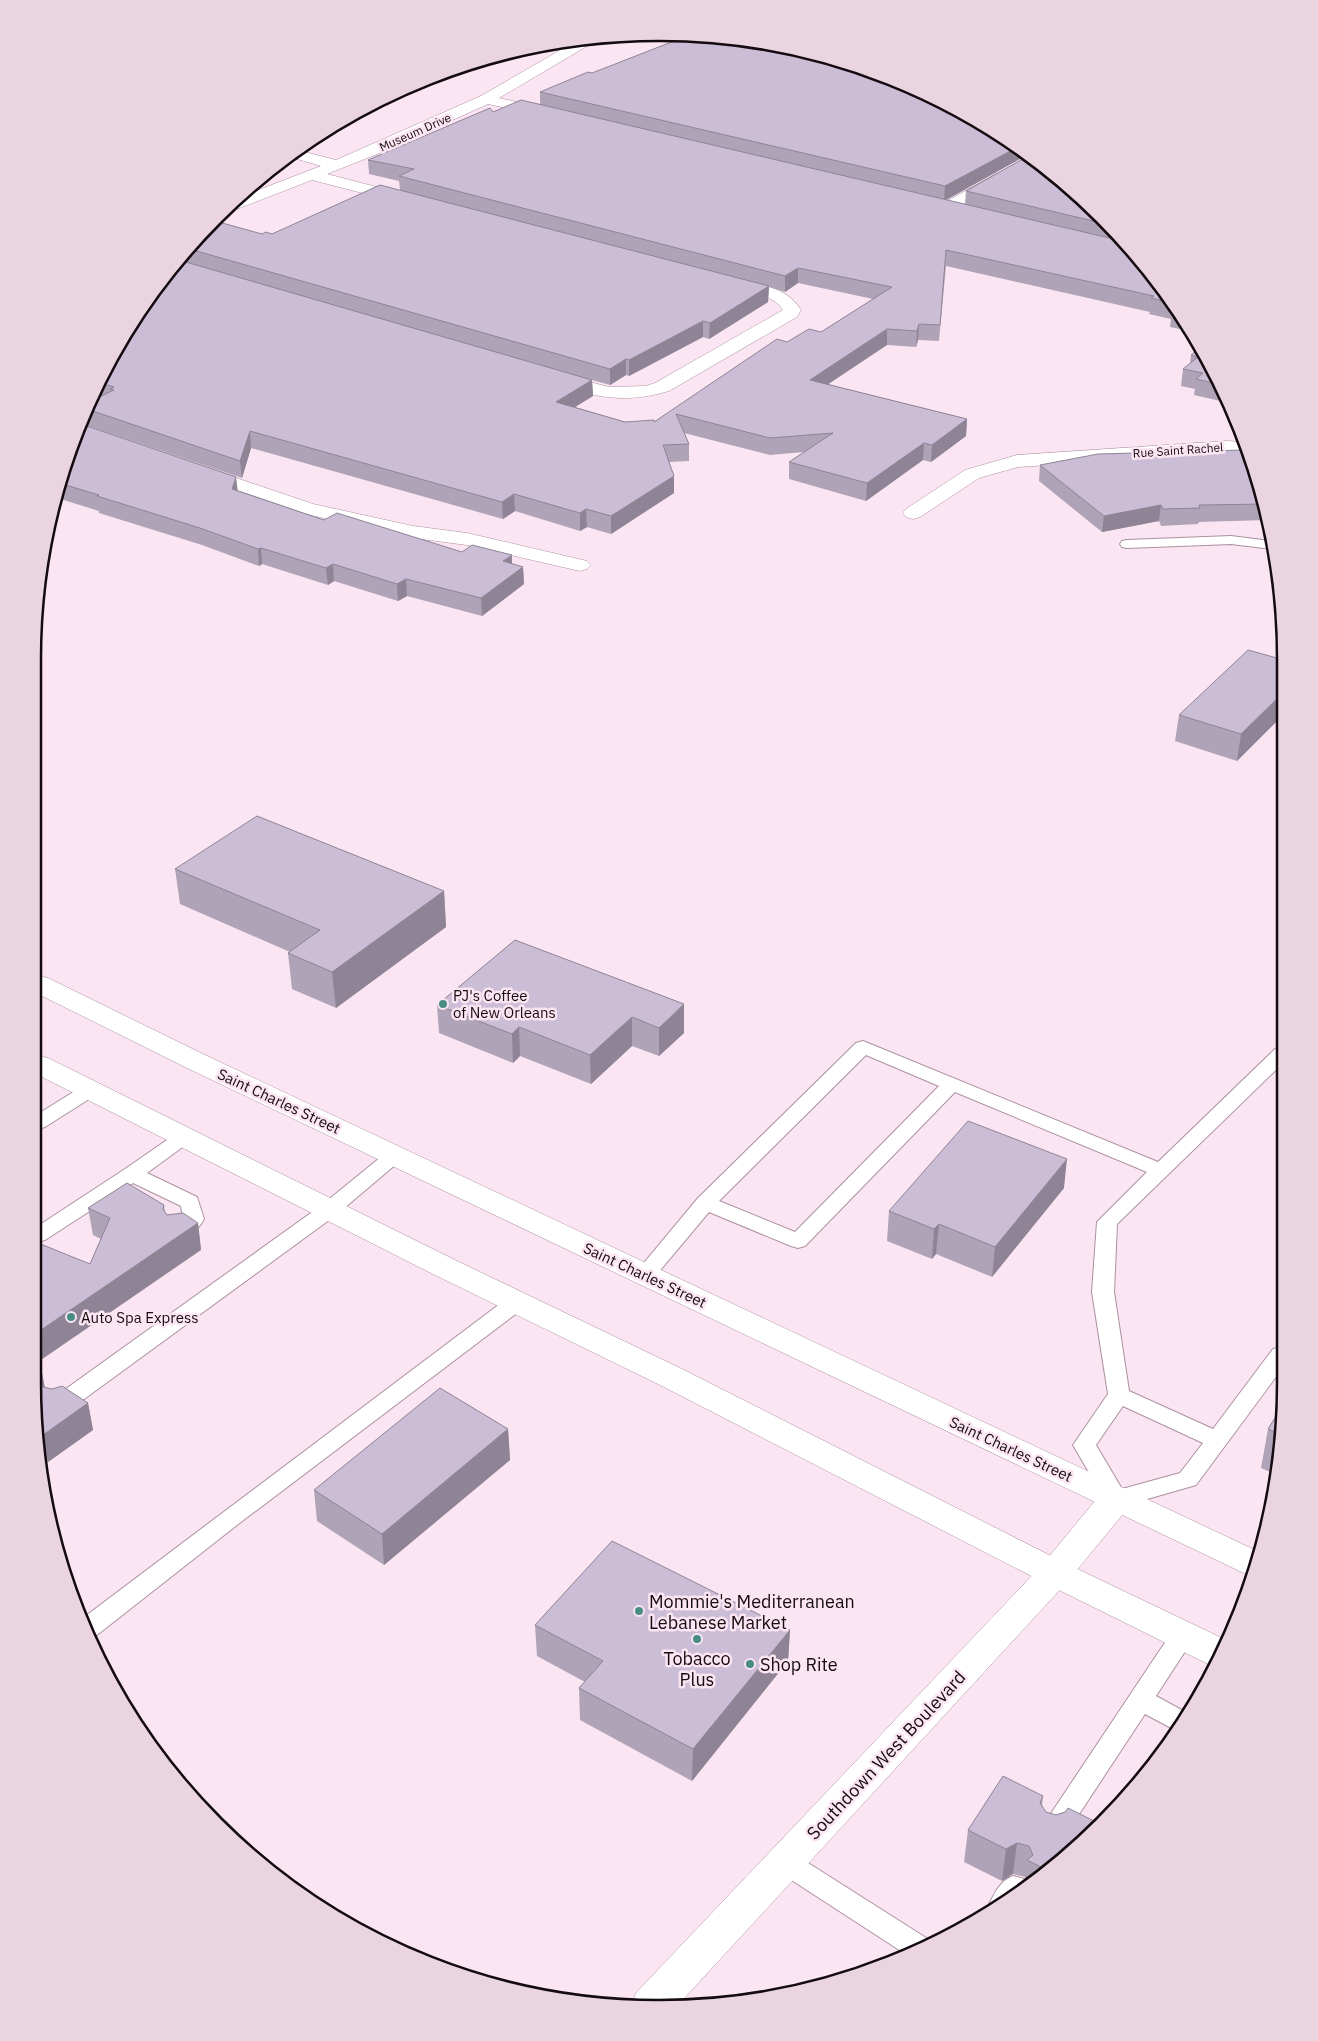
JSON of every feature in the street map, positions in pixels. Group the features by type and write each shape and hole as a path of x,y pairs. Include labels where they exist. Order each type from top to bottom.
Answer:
{"street":[{"name":"Museum Drive","path":"246,200 337,165 486,99 574,48"},
{"path":"486,99 562,117"},
{"path":"302,156 337,165"},
{"path":"946,208 1015,168"},
{"path":"312,175 418,202"},
{"path":"928,204 965,212"},
{"path":"536,373 613,394 645,393 662,387 785,318 792,310 790,303 783,298 715,280"},
{"name":"Rue Saint Rachel","path":"914,513 972,474 1017,461 1239,448"},
{"path":"179,464 306,508 413,532 467,539 580,565"},
{"name":"Saint Charles Street","path":"41,985 394,1156 1250,1562"},
{"path":"41,1066 329,1210 671,1377 1055,1573 1215,1651"},
{"name":"Southdown West Boulevard","path":"656,2000 1055,1573 1116,1499"}],"lane":[{"path":"1127,544 1231,540 1266,544"},
{"path":"645,1275 705,1203 863,1047 1160,1170"},
{"path":"1277,1058 1107,1222 1103,1292 1119,1394 1084,1445 1116,1499 1188,1478 1277,1359"},
{"path":"705,1203 798,1240 952,1084"},
{"path":"41,1122 90,1090"},
{"path":"41,1233 132,1174 184,1137"},
{"path":"57,1407 329,1210 394,1156"},
{"path":"132,1174 190,1202 194,1219 178,1235"},
{"path":"91,1625 517,1302"},
{"path":"1119,1394 1217,1440"},
{"path":"1051,1834 1184,1636"},
{"path":"1141,1700 1177,1719"},
{"path":"785,1862 913,1945"}],"building":[{"path":"672,42 740,47 780,53 819,62 895,88 968,124 1010,151 945,186 540,92 588,72 592,73"},
{"path":"521,100 1111,238 1162,301 1151,298 1154,296 946,250 940,325 919,324 917,331 887,329 810,380 967,419 932,445 924,443 867,483 789,462 833,433 770,438 676,414 689,444 663,445 674,476 611,516 586,509 580,513 514,494 502,502 250,431 240,461 93,411 100,397 114,390 110,389 114,387 106,385 145,316 186,262 592,380 556,402 625,422 654,420 654,422 777,339 787,342 809,329 821,332 892,287 798,268 785,276 399,176 414,169 368,160 490,108 493,112"},
{"path":"1022,159 1095,222 966,191"},
{"path":"380,185 769,286 710,323 703,321 629,360 626,359 610,369 196,251 221,223 262,234 266,232 272,234"},
{"path":"1198,357 1211,382 1196,379 1203,373 1183,369"},
{"path":"87,426 236,477 232,489 324,520 337,513 462,552 472,545 512,555 503,561 523,567 481,598 406,579 397,584 333,564 326,568 261,548 258,549 200,528 97,496 99,495 66,485"},
{"path":"1240,450 1257,504 1199,505 1200,508 1163,509 1161,505 1104,516 1040,465 1098,454"},
{"path":"1248,650 1277,658 1277,699 1241,734 1179,715"},
{"path":"257,816 444,891 332,972 288,953 320,930 175,869"},
{"path":"515,940 684,1004 659,1028 632,1017 590,1055 519,1027 512,1034 437,1005"},
{"path":"968,1121 1067,1159 995,1247 939,1224 934,1229 889,1211"},
{"path":"127,1183 164,1205 163,1209 167,1215 183,1213 198,1223 41,1330 41,1244 90,1264 110,1218 88,1208"},
{"path":"41,1384 43,1387 52,1389 62,1386 88,1403 44,1434"},
{"path":"440,1388 508,1429 382,1534 314,1490"},
{"path":"1275,1418 1274,1432 1268,1429"},
{"path":"612,1541 790,1630 693,1749 579,1688 603,1661 535,1625"},
{"path":"1003,1776 1043,1796 1040,1803 1046,1812 1056,1815 1065,1812 1068,1808 1094,1821 1041,1867 1027,1860 1033,1855 1029,1846 1017,1843 1006,1849 968,1830"}],"place":[{"name":"PJ's Coffee of New Orleans","path":"443,1004"},
{"name":"Auto Spa Express","path":"71,1317"},
{"name":"Mommie's Mediterranean Lebanese Market","path":"639,1611"},
{"name":"Tobacco Plus","path":"697,1639"},
{"name":"Shop Rite","path":"750,1664"}]}
